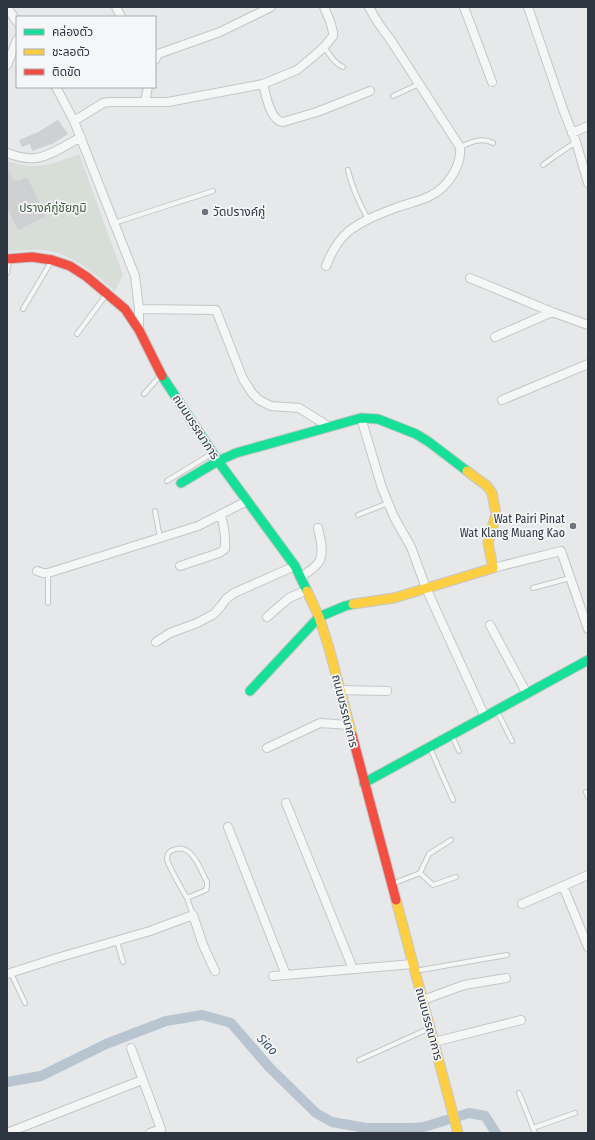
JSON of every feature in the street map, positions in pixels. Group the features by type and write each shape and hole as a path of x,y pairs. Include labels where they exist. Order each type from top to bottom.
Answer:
{"street":[{"path":"7,7 16,20"},
{"path":"156,58 158,54 220,32 271,7"},
{"path":"74,121 103,103 168,102 262,84 297,70 324,47 333,36 324,7"},
{"path":"464,7 492,82"},
{"path":"528,7 564,112 576,142 588,183"},
{"path":"326,266 339,241 350,231 368,220 432,195 444,185 456,170 459,160 460,147 390,39 381,28 371,8"},
{"path":"7,65 16,42"},
{"path":"262,84 269,107 279,122 317,112 370,91"},
{"path":"57,88 74,121 135,276 140,310 139,330"},
{"path":"145,102 148,88"},
{"path":"572,133 588,126"},
{"path":"7,153 35,158 47,155 81,138"},
{"name":"ถนนบรรณาการ","path":"8,259 32,257 52,260 70,266 88,277 125,309 139,330 162,375 218,461 295,566 301,577 320,617 329,648 458,1133"},
{"path":"470,278 552,312 588,324"},
{"path":"140,310 216,310 243,379 252,393 259,400 271,406 298,408 328,426"},
{"path":"495,336 552,312"},
{"path":"502,400 588,364"},
{"path":"361,418 377,474 388,504 411,547 426,588 485,717"},
{"path":"181,483 236,452 361,418 378,419 416,434 429,442 486,486 492,493 496,514 488,543 493,568"},
{"path":"37,571 48,573 198,526 247,501"},
{"path":"180,566 219,553 225,549 226,540 221,515"},
{"path":"301,577 314,568 320,560 321,549 318,528"},
{"path":"250,691 320,617 345,606 394,598 493,568 561,550 588,629"},
{"path":"156,642 170,633 197,623 214,614 226,599 234,593 295,566"},
{"path":"267,617 289,598 307,590"},
{"path":"490,625 527,694"},
{"path":"364,783 588,660"},
{"path":"340,690 387,691"},
{"path":"267,748 320,723 349,725"},
{"path":"286,803 353,969"},
{"path":"228,827 286,975"},
{"path":"522,904 588,875"},
{"path":"563,886 588,947"},
{"path":"9,974 150,931 193,915 203,945 215,971"},
{"path":"273,976 353,969 414,968"},
{"path":"423,1000 464,985 506,978"},
{"path":"434,1042 521,1020"},
{"path":"130,1048 161,1128 150,1133"},
{"path":"7,1133 142,1080"}],"lane":[{"path":"324,47 335,61 343,67"},
{"path":"393,96 419,84"},
{"path":"460,147 481,140 488,140 493,143"},
{"path":"543,165 576,142"},
{"path":"348,170 350,181 359,204 368,220"},
{"path":"114,223 213,191"},
{"path":"7,273 8,259"},
{"path":"24,309 52,260"},
{"path":"77,334 107,293"},
{"path":"144,394 162,375"},
{"path":"167,481 213,452"},
{"path":"358,515 388,504"},
{"path":"155,511 160,538"},
{"path":"48,573 48,603"},
{"path":"533,588 570,578"},
{"path":"497,710 512,741"},
{"path":"452,736 459,751"},
{"path":"430,747 453,800"},
{"path":"586,792 588,797"},
{"path":"392,884 420,873 429,854 452,840"},
{"path":"187,898 206,890 207,882 191,853 185,849 178,848 171,850 167,858 187,898 193,915"},
{"path":"420,873 433,885 456,877"},
{"path":"117,940 123,962"},
{"path":"414,968 507,955"},
{"path":"9,974 25,1002"},
{"path":"359,1060 430,1028"},
{"path":"519,1093 536,1133"},
{"path":"533,1128 575,1113"}],"green space":[{"name":"ปรางค์กู่ชัยภูมิ","path":"79,154 123,275 115,291 81,264 62,255 42,250 7,252 7,161 21,165 41,166"}],"building":[{"path":"58,120 68,134 51,145 32,151 30,144 22,147 19,140 38,132"},
{"path":"7,167 14,181 27,177 46,216 18,230 7,208"}],"waterway":[{"name":"Siao","path":"7,1082 41,1076 106,1044 166,1021 202,1015 231,1023 270,1068 316,1113 332,1122 366,1128 413,1128 424,1127 469,1113 485,1116 496,1133"}],"traffic: fast":[{"path":"162,376 218,461 295,566 307,591"},
{"path":"181,483 218,461 236,453 361,418 378,419 416,434 467,471"},
{"path":"250,691 319,617 353,604"},
{"path":"364,783 588,660"}],"traffic: slow":[{"path":"353,604 394,598 493,568 488,543 496,514 492,493 487,486 467,471"},
{"path":"307,591 319,617 329,648 352,735"},
{"path":"396,900 458,1133"}],"traffic: jam":[{"path":"7,259 32,257 52,260 70,266 87,277 125,309 139,330 162,376"},
{"path":"352,735 396,900"}],"place":[{"name":"วัดปรางค์กู่","path":"205,212"},
{"name":"Wat Pairi Pinat Wat Klang Muang Kao","path":"573,526"}]}
